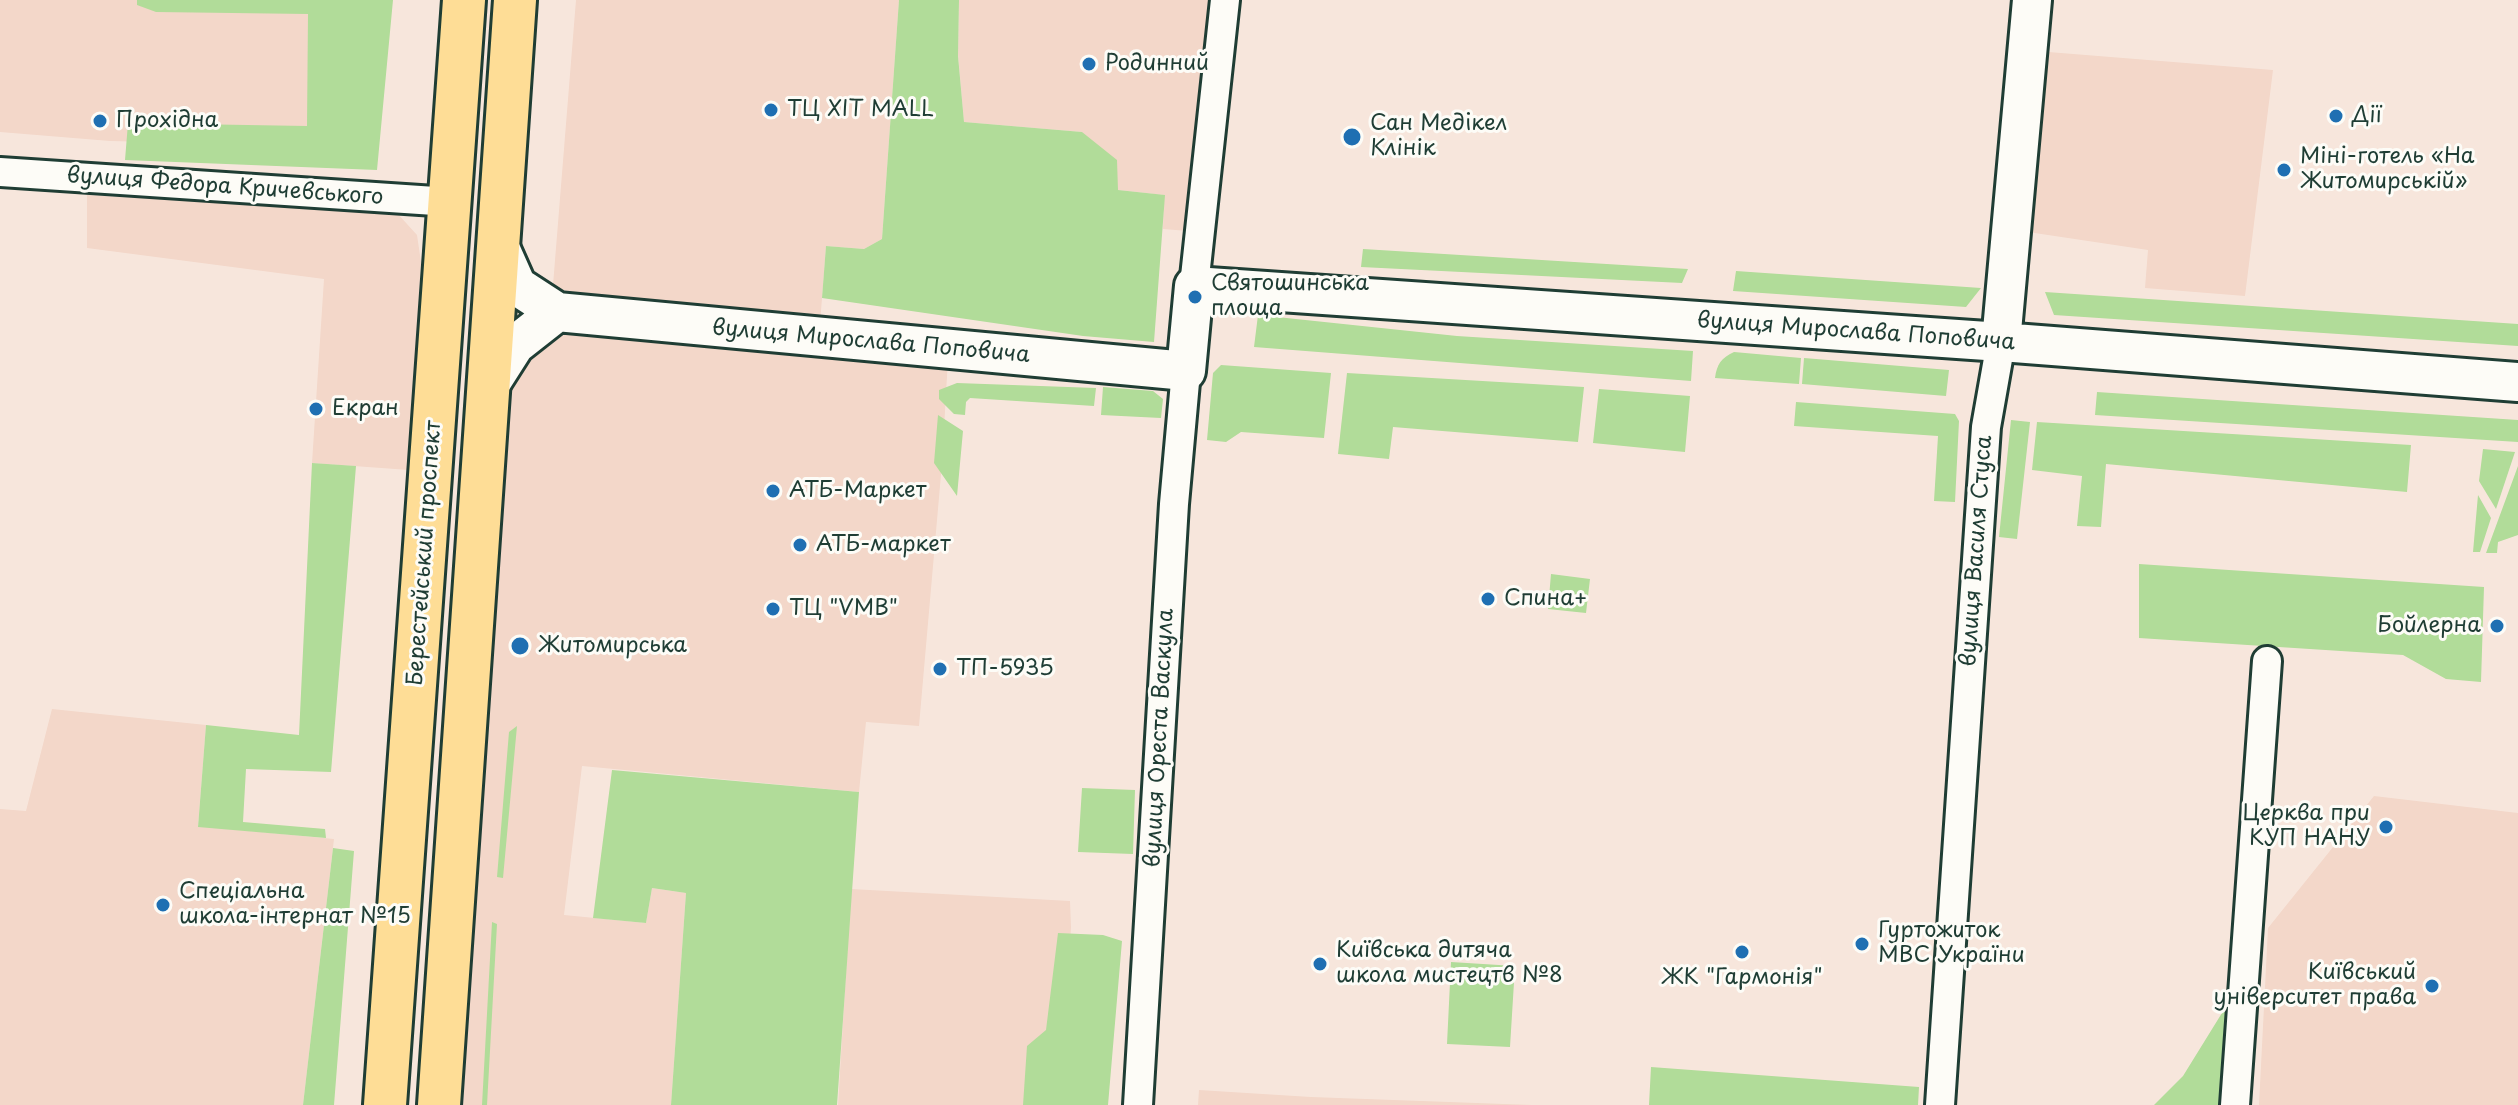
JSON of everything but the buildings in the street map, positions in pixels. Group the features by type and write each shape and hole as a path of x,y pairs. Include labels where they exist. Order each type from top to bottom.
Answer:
{"main road":[{"name":"Берестейський проспект","path":"385,1105 464,0"},
{"path":"439,1105 515,0"}],"street":[{"path":"1186,371 1225,0"},
{"name":"вулиця Василя Стуса","path":"1940,1105 1983,455 1987,410 2001,342 2032,0"},
{"name":"вулиця Федора Кричевського","path":"0,172 450,202"},
{"name":"вулиця Мирослава Поповича","path":"497,241 517,286 557,312 1186,371"},
{"name":"вулиця Мирослава Поповича","path":"1194,286 2001,342 2518,382"},
{"path":"487,389 515,345 557,312"},
{"name":"вулиця Ореста Васкула","path":"1138,1105 1174,504 1186,371"},
{"path":"2235,1105 2267,661"}],"shaded area":[{"path":"0,0 329,0 321,146 110,141 0,132"},
{"path":"576,0 899,0 882,239 864,249 826,246 820,324 576,296 553,285"},
{"path":"959,0 1216,0 1188,231 1163,229 1164,195 1118,190 1082,132 964,122 958,55"},
{"path":"2036,51 2273,70 2245,296 2145,288 2148,250 2028,232"},
{"path":"87,195 397,213 417,235 421,262 409,470 312,463 324,279 87,248"},
{"path":"550,324 948,359 919,726 866,722 859,792 582,766 564,915 646,923 652,888 686,893 671,1105 463,1105 502,387"},
{"name":"Спеціальна школа-інтернат №15","path":"52,709 206,725 198,826 334,839 303,1105 0,1105 0,809 26,811"},
{"path":"2374,796 2518,813 2518,1105 2259,1105 2268,928"},
{"path":"851,889 1070,901 1060,1105 838,1105"},
{"path":"1199,1090 1311,1097 1532,1105 1198,1105"}],"green space":[{"path":"137,0 393,0 377,170 125,160 128,123 307,126 308,14 156,12 137,5"},
{"path":"899,0 959,0 958,56 964,122 1082,132 1117,160 1118,190 1165,195 1154,342 1083,336 822,298 826,246 864,249 882,239"},
{"path":"1363,249 1688,269 1682,283 1361,267"},
{"path":"1736,271 1981,288 1966,307 1733,291"},
{"path":"2045,292 2518,324 2518,346 2054,315"},
{"path":"1258,315 1457,336 1693,351 1691,381 1254,347"},
{"path":"1734,352 1801,358 1799,384 1715,378 1720,362"},
{"path":"1804,358 1949,370 1946,396 1802,384"},
{"path":"1221,365 1331,373 1324,438 1241,432 1226,442 1207,440 1213,373"},
{"path":"1347,373 1584,387 1578,442 1393,427 1389,459 1338,454"},
{"path":"957,383 1096,388 1094,406 970,398 966,402 965,415 954,414 939,399 939,390"},
{"path":"1103,387 1153,391 1163,399 1161,418 1101,415"},
{"path":"1599,389 1690,396 1685,452 1593,443"},
{"path":"2097,392 2518,420 2518,442 2095,415"},
{"path":"1796,402 1955,414 1959,421 1955,502 1934,501 1938,436 1794,426"},
{"path":"938,415 963,431 957,496 934,463"},
{"path":"2011,420 2030,422 2017,539 1999,537"},
{"path":"2037,422 2411,445 2407,492 2106,464 2101,527 2077,526 2082,476 2032,470"},
{"path":"2483,449 2515,452 2496,509 2479,481"},
{"path":"312,463 356,466 331,772 246,769 243,822 325,829 326,838 198,827 206,725 299,735"},
{"path":"2518,466 2518,535 2498,542 2497,553 2486,553"},
{"path":"2478,495 2491,518 2480,552 2473,552"},
{"path":"2139,564 2484,587 2481,682 2446,679 2403,655 2139,638"},
{"path":"1551,574 1590,579 1586,613 1548,609"},
{"path":"517,726 503,878 497,877 509,732"},
{"path":"612,770 859,792 837,1105 671,1105 686,893 652,888 646,923 593,918"},
{"path":"1082,788 1135,790 1133,854 1078,852"},
{"path":"333,848 354,851 334,1105 303,1105"},
{"path":"492,922 497,924 487,1105 482,1105"},
{"path":"1058,933 1103,935 1122,941 1108,1105 1023,1105 1027,1046 1046,1030"},
{"path":"1451,962 1515,966 1510,1047 1447,1044"},
{"path":"2243,979 2227,1105 2154,1105 2183,1076"},
{"path":"1651,1067 1919,1087 1918,1105 1649,1105"}],"place":[{"name":"Родинний","path":"1089,64"},
{"name":"ТЦ ХІТ MALL","path":"771,110"},
{"name":"Дії","path":"2336,116"},
{"name":"Прохідна","path":"100,121"},
{"name":"Сан Медікел Клінік","path":"1352,137"},
{"name":"Міні-готель «На Житомирській»","path":"2284,170"},
{"name":"Святошинська площа","path":"1195,297"},
{"name":"Екран","path":"316,409"},
{"name":"АТБ-Маркет","path":"773,491"},
{"name":"АТБ-маркет","path":"800,545"},
{"name":"Спина+","path":"1488,599"},
{"name":"ТЦ \"VMB\"","path":"773,609"},
{"name":"Бойлерна","path":"2497,626"},
{"name":"Житомирська","path":"520,646"},
{"name":"ТП-5935","path":"940,669"},
{"name":"Церква при КУП НАНУ","path":"2386,827"},
{"name":"Спеціальна школа-інтернат №15","path":"163,905"},
{"name":"Гуртожиток МВС України","path":"1862,944"},
{"name":"ЖК \"Гармонія\"","path":"1742,952"},
{"name":"Київська дитяча школа мистецтв №8","path":"1320,964"},
{"name":"Київський університет права","path":"2432,986"}]}
